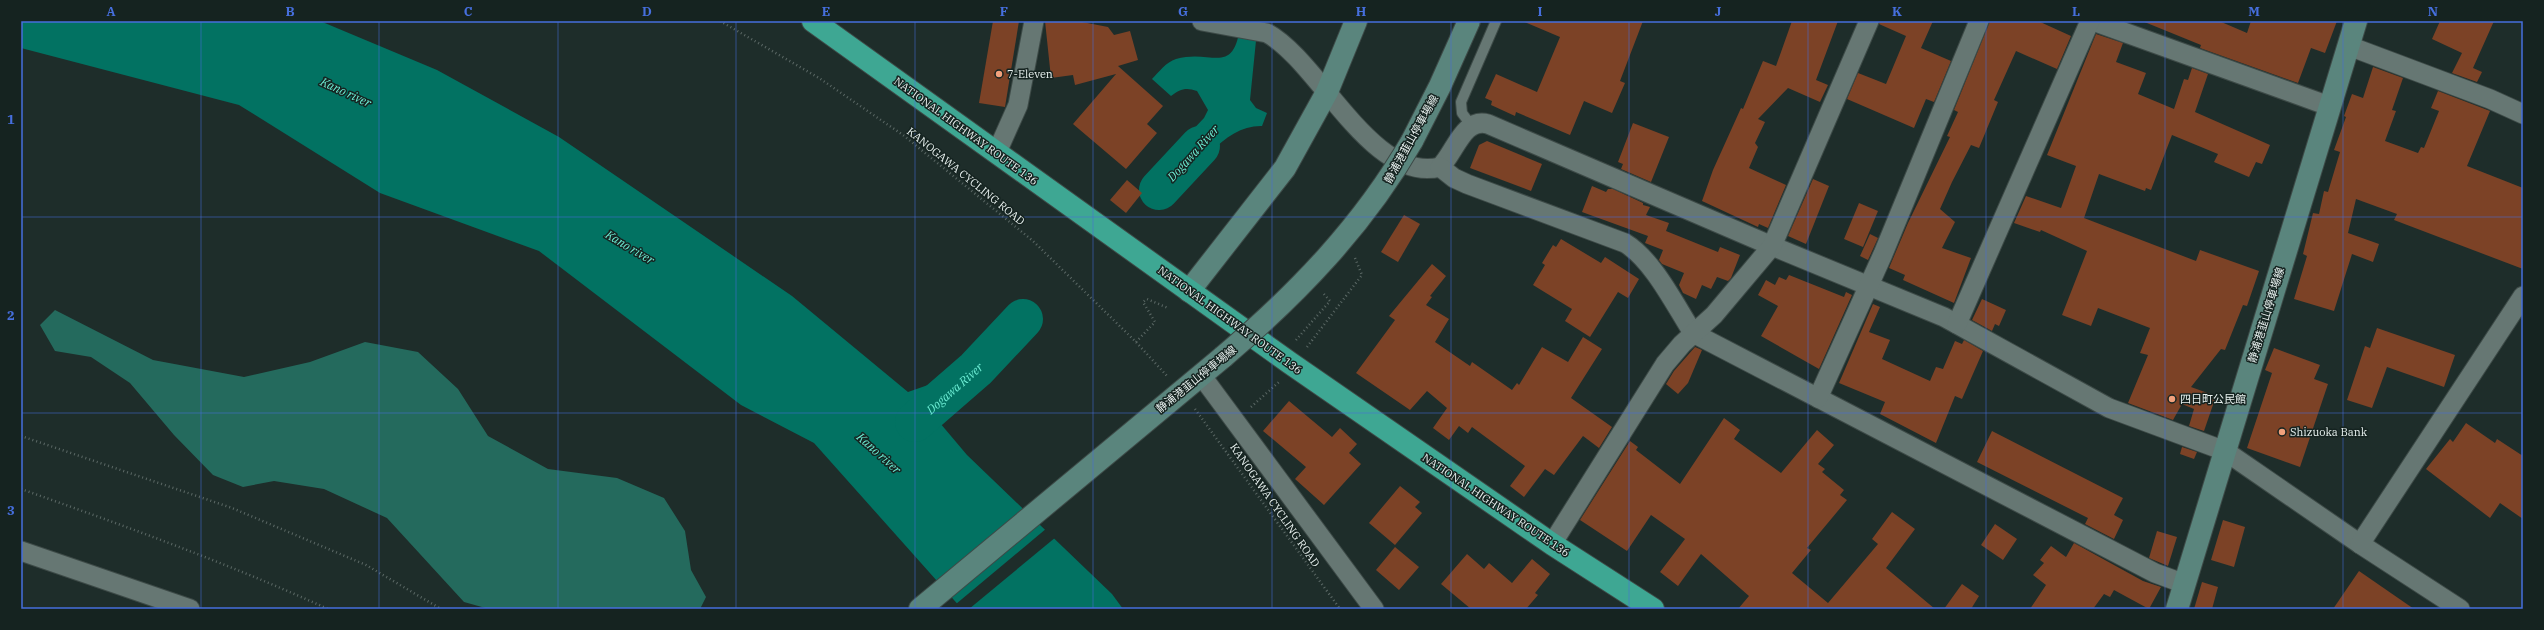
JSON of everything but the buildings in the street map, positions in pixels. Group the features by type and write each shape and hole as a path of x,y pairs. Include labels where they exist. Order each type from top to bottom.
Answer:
{"highway":[{"name":"NATIONAL HIGHWAY ROUTE 136","path":"822,23 997,152 1189,290 1552,544 1653,609"}],"main road":[{"path":"1189,290 1285,168 1327,92 1356,21"},
{"name":"静浦港韮山停車場線","path":"920,609 1171,390 1201,375 1271,317 1318,269 1358,223 1392,176 1412,141 1469,21"},
{"name":"静浦港韮山停車場線","path":"2177,609 2356,21"}],"street":[{"path":"997,152 1018,105 1034,21"},
{"path":"1202,21 1230,24 1267,32 1291,51 1353,124 1387,154 1416,167 1433,169 1440,167 1471,125 1480,122 1488,124 1957,324 2110,408 2225,451 2360,544 2460,609"},
{"path":"1552,544 1637,405 1665,364 1693,333 1714,315 1772,246 1869,21"},
{"path":"1818,398 1868,285 1979,21"},
{"path":"1957,324 2092,21 2329,106"},
{"path":"2349,46 2490,99 2523,114"},
{"path":"1440,167 1454,178 1467,184 1563,221 1614,237 1637,250 1693,333 2155,573 2185,584"},
{"path":"2360,544 2523,296"},
{"path":"1201,375 1374,609"},
{"path":"21,551 190,609"}],"lane":[{"path":"1471,125 1462,113 1461,102 1496,21"}],"path":[{"name":"KANOGAWA CYCLING ROAD","path":"722,21 819,78 903,135 1033,241 1136,342 1171,390"},
{"path":"1305,349 1362,275 1354,259 1359,253"},
{"path":"1295,342 1330,301 1322,293"},
{"path":"1136,342 1155,322 1143,302 1147,299 1168,308"},
{"path":"1247,403 1252,408 1281,380"},
{"name":"KANOGAWA CYCLING ROAD","path":"1196,410 1340,609"},
{"path":"21,436 232,508 366,565 441,609"},
{"path":"21,489 140,531 261,578 328,609"}],"shaded area":[{"path":"55,310 153,360 244,377 310,362 365,342 418,352 458,389 488,436 548,469 617,478 664,498 685,531 691,570 706,597 700,609 489,609 464,602 387,518 324,489 274,481 243,487 213,475 174,435 130,383 91,357 55,351 40,325"}],"water":[{"name":"Kano river","path":"21,21 320,21 437,70 559,137 792,296 908,392 948,378 959,390 951,401 940,423 967,455 1112,594 1123,609 962,609 814,443 741,405 539,251 380,193 239,105 21,48"},
{"path":"1241,21 1258,21 1250,100 1256,108 1267,113 1262,126 1248,128 1235,133 1223,141 1201,163 1173,196 1149,176 1204,118 1208,110 1197,91 1183,89 1171,96 1152,79 1172,60 1189,57 1220,58 1227,56 1233,50 1238,39"}],"pier":[{"path":"1047,528 1056,537 969,609 960,609 956,604"}],"waterway":[{"name":"Dogawa River","path":"1159,190 1200,146"},
{"name":"Dogawa River","path":"915,422 976,369 1023,319"}],"place":[{"name":"7-Eleven","path":"999,74"},
{"name":"四日町公民館","path":"2172,399"},
{"name":"Shizuoka Bank","path":"2282,432"}]}
